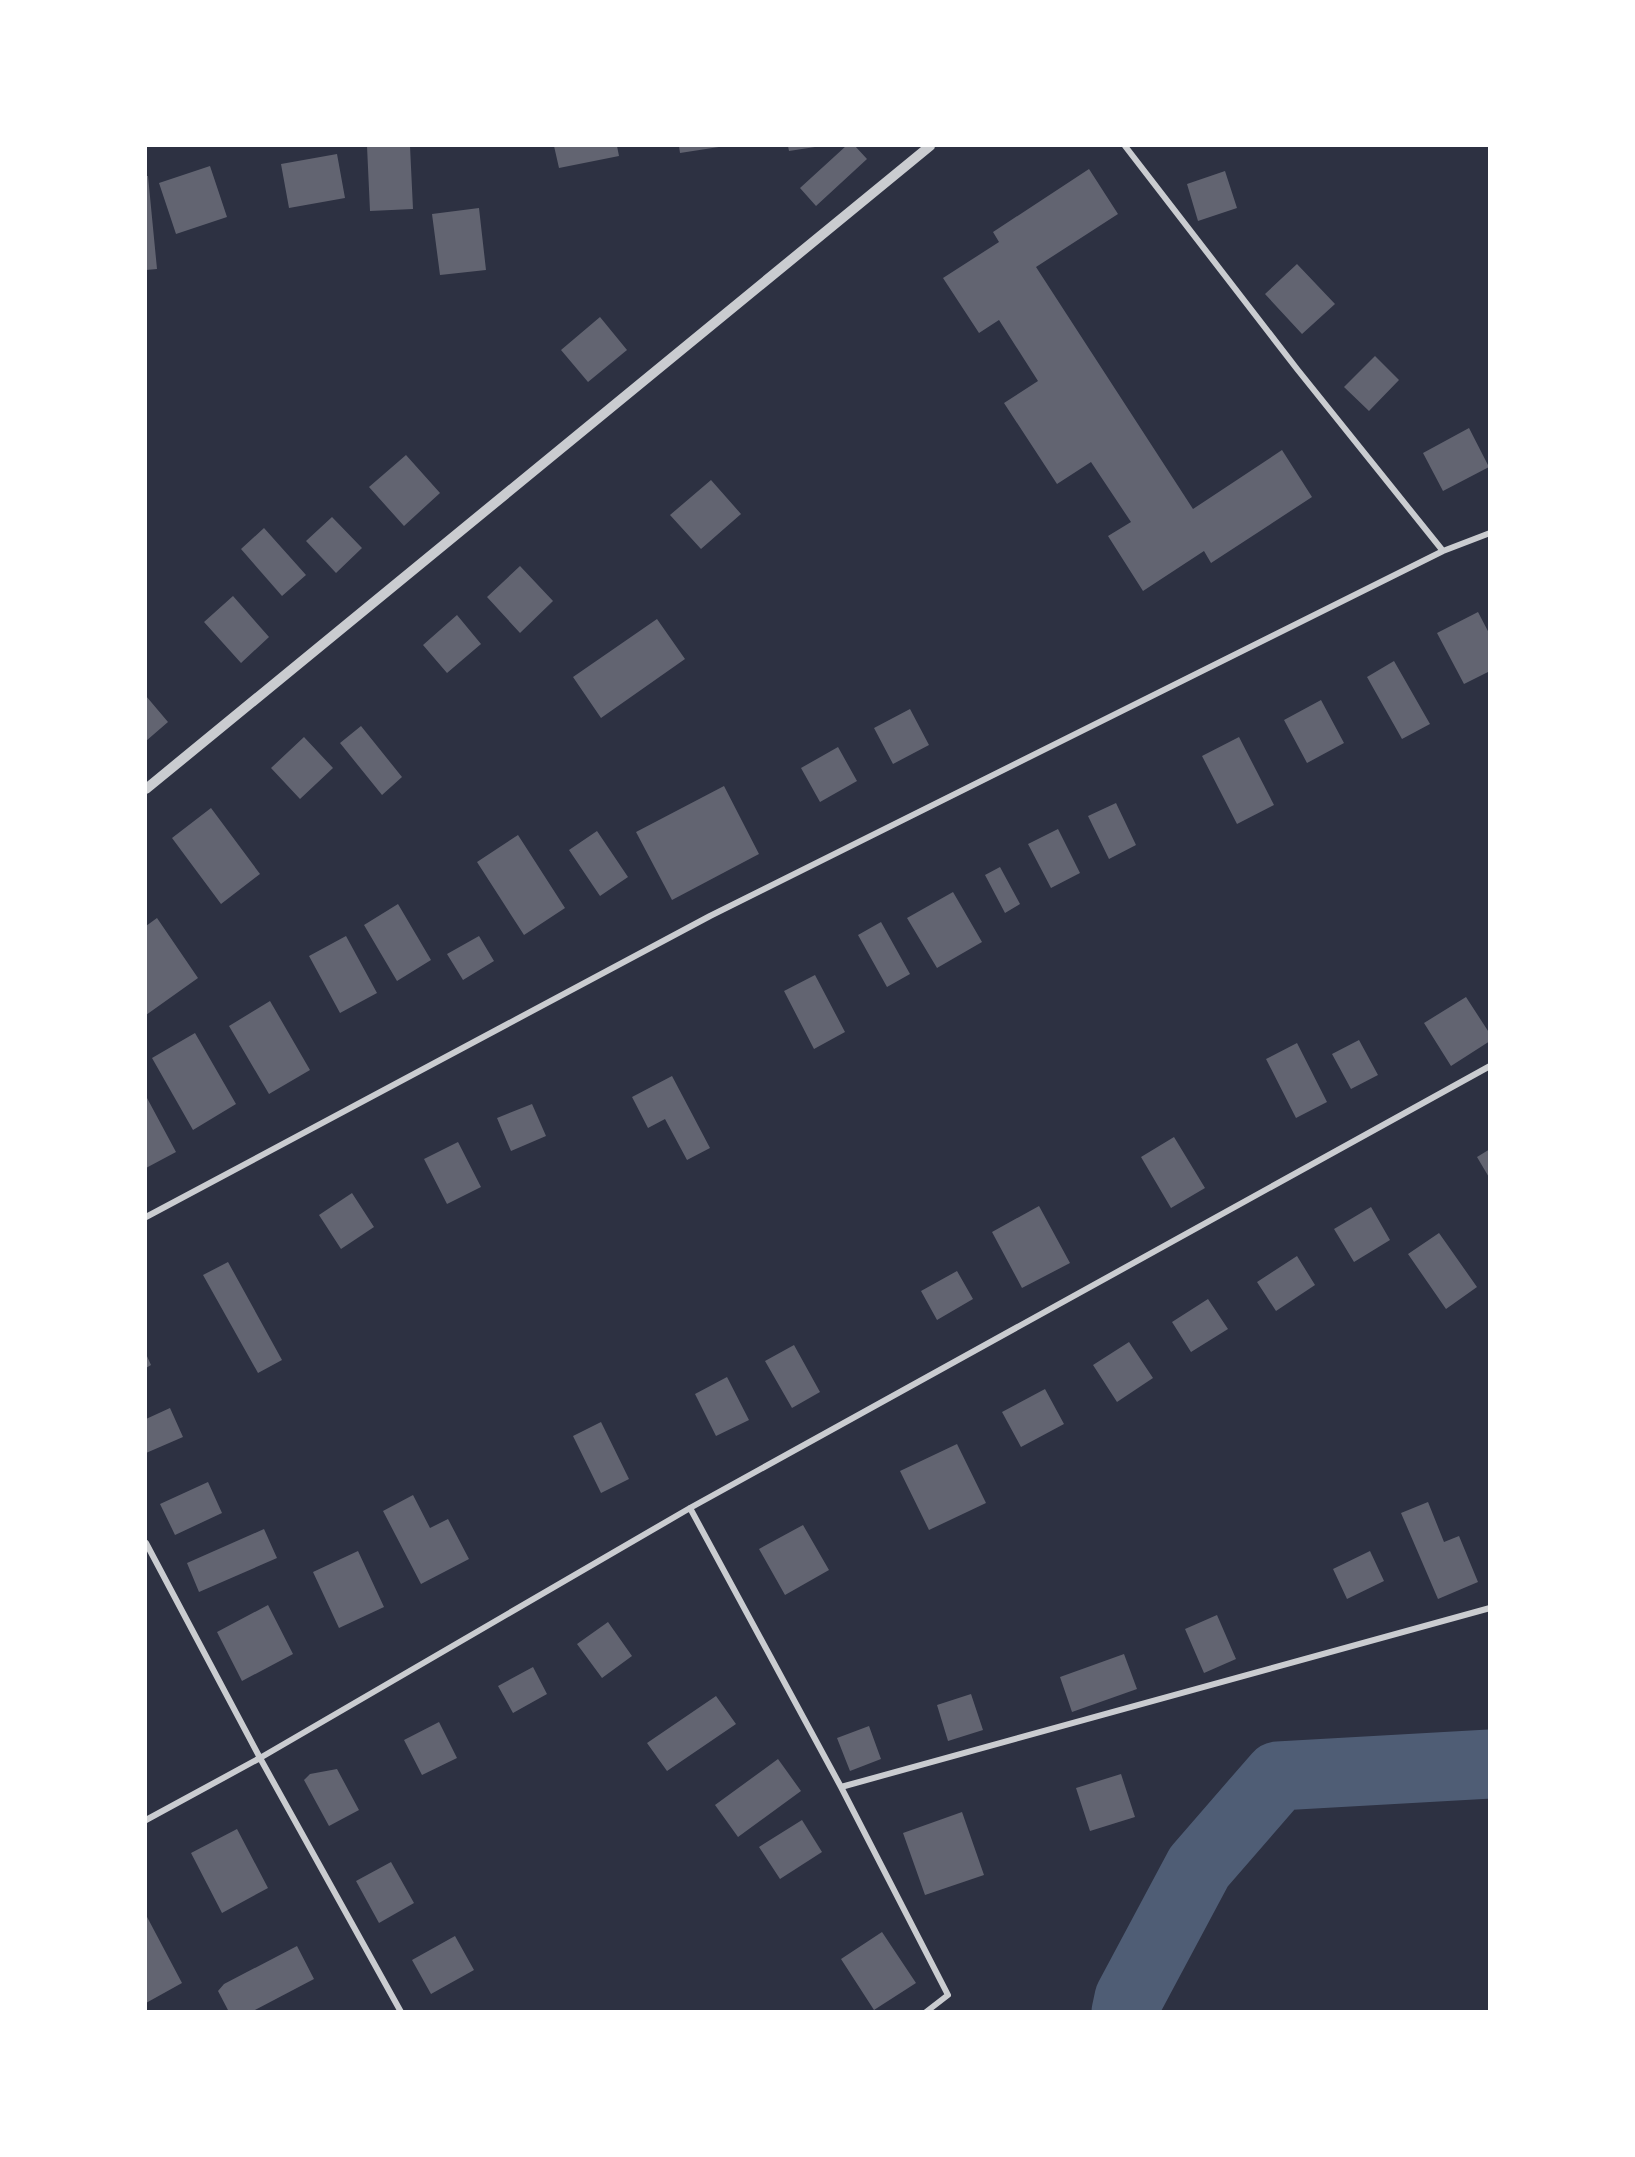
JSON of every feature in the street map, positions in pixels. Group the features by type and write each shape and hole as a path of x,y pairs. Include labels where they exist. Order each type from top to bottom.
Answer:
{"street":[{"path":"146,789 930,146"},
{"path":"1125,146 1297,369 1443,552"},
{"path":"146,1217 710,916 1443,552 1490,533"},
{"path":"146,1820 260,1758 690,1508 1490,1066"},
{"path":"690,1508 841,1787 948,1995 926,2012"},
{"path":"146,1543 260,1758 401,2012"},
{"path":"841,1787 1490,1608"}],"building":[{"path":"367,146 410,146 413,209 370,211"},
{"path":"554,146 617,146 619,156 559,168"},
{"path":"679,146 719,146 719,147 680,153"},
{"path":"788,146 815,146 815,147 789,151"},
{"path":"846,146 855,146 867,159 816,206 800,188"},
{"path":"337,154 345,198 289,208 281,164"},
{"path":"210,166 227,217 176,234 159,183"},
{"path":"1089,169 1118,214 1036,267 1193,509 1282,450 1312,497 1211,563 1204,551 1143,591 1108,536 1131,522 1091,462 1057,484 1004,403 1038,381 999,320 979,333 943,278 999,242 993,232"},
{"path":"1225,171 1237,208 1198,221 1187,184"},
{"path":"146,176 148,176 157,269 146,270"},
{"path":"479,208 486,270 440,275 432,214"},
{"path":"1297,264 1335,304 1302,334 1265,294"},
{"path":"600,317 627,350 588,382 561,350"},
{"path":"1375,356 1399,380 1369,411 1344,387"},
{"path":"1469,428 1489,467 1443,491 1423,453"},
{"path":"406,455 440,493 404,526 369,487"},
{"path":"711,480 741,514 701,549 670,515"},
{"path":"332,517 362,548 336,573 306,541"},
{"path":"264,528 306,575 282,596 241,549"},
{"path":"520,566 553,601 520,633 487,597"},
{"path":"233,596 269,637 241,663 204,622"},
{"path":"1478,612 1490,635 1490,671 1464,684 1437,633"},
{"path":"457,615 481,644 447,673 423,645"},
{"path":"657,619 685,659 601,718 573,677"},
{"path":"1394,661 1430,724 1402,739 1367,677"},
{"path":"146,696 168,722 146,741"},
{"path":"1321,700 1344,743 1307,763 1284,720"},
{"path":"910,709 929,745 893,764 874,728"},
{"path":"361,726 402,777 382,795 340,743"},
{"path":"304,737 333,768 300,799 271,768"},
{"path":"1239,737 1274,805 1237,824 1202,756"},
{"path":"838,747 857,781 820,802 801,768"},
{"path":"724,786 759,854 672,900 636,832"},
{"path":"1116,803 1136,845 1109,859 1088,816"},
{"path":"211,808 260,874 221,904 172,838"},
{"path":"1058,829 1080,873 1051,888 1028,844"},
{"path":"597,831 628,877 600,896 569,850"},
{"path":"518,835 565,908 524,935 477,862"},
{"path":"1000,867 1020,904 1005,913 985,875"},
{"path":"953,892 982,942 937,968 907,918"},
{"path":"398,904 431,960 397,981 364,925"},
{"path":"157,918 198,978 146,1015 146,926"},
{"path":"881,922 910,974 887,987 858,935"},
{"path":"346,936 377,993 340,1013 309,956"},
{"path":"479,936 494,961 463,980 447,954"},
{"path":"815,975 845,1032 814,1049 784,991"},
{"path":"1466,997 1490,1034 1490,1041 1451,1066 1424,1023"},
{"path":"270,1001 310,1070 269,1094 229,1026"},
{"path":"195,1033 236,1104 193,1130 152,1058"},
{"path":"1359,1040 1378,1075 1351,1089 1332,1054"},
{"path":"1297,1043 1327,1102 1296,1118 1266,1059"},
{"path":"672,1076 710,1148 687,1160 665,1119 648,1128 632,1097"},
{"path":"146,1098 176,1152 146,1168"},
{"path":"532,1104 546,1136 511,1151 497,1118"},
{"path":"1174,1137 1205,1188 1171,1208 1141,1157"},
{"path":"458,1142 481,1187 447,1204 424,1159"},
{"path":"1490,1149 1490,1179 1477,1157"},
{"path":"352,1193 374,1227 341,1249 319,1215"},
{"path":"1039,1206 1070,1263 1022,1288 992,1232"},
{"path":"1371,1207 1390,1240 1354,1262 1334,1229"},
{"path":"1439,1233 1477,1287 1446,1309 1408,1254"},
{"path":"1297,1256 1315,1285 1276,1311 1257,1282"},
{"path":"228,1262 282,1360 258,1373 203,1275"},
{"path":"957,1271 973,1299 937,1320 921,1291"},
{"path":"1208,1299 1228,1329 1191,1352 1172,1322"},
{"path":"1129,1342 1153,1378 1117,1402 1093,1365"},
{"path":"794,1345 820,1392 792,1408 765,1361"},
{"path":"146,1354 151,1365 146,1368"},
{"path":"727,1377 749,1420 716,1436 695,1394"},
{"path":"1045,1389 1064,1424 1021,1447 1002,1412"},
{"path":"170,1408 183,1437 146,1453 146,1419"},
{"path":"601,1422 629,1479 601,1493 573,1436"},
{"path":"957,1444 986,1503 929,1530 900,1471"},
{"path":"208,1482 222,1513 175,1535 160,1504"},
{"path":"413,1495 430,1528 448,1519 469,1559 421,1584 383,1511"},
{"path":"1428,1502 1444,1542 1459,1536 1478,1582 1438,1599 1401,1513"},
{"path":"803,1525 829,1570 785,1595 759,1549"},
{"path":"264,1529 277,1558 199,1592 187,1563"},
{"path":"358,1551 384,1607 339,1628 313,1572"},
{"path":"1370,1551 1384,1581 1347,1599 1333,1569"},
{"path":"268,1605 293,1654 242,1681 217,1632"},
{"path":"1217,1615 1236,1659 1204,1673 1185,1629"},
{"path":"608,1622 632,1656 602,1678 577,1644"},
{"path":"1124,1654 1137,1689 1072,1712 1060,1677"},
{"path":"533,1667 547,1694 513,1713 498,1686"},
{"path":"971,1694 983,1730 948,1741 937,1705"},
{"path":"716,1696 736,1724 667,1771 647,1743"},
{"path":"439,1722 457,1758 422,1775 404,1740"},
{"path":"869,1726 881,1759 850,1771 837,1738"},
{"path":"778,1759 801,1791 738,1837 715,1805"},
{"path":"337,1769 359,1810 329,1826 304,1780 310,1774"},
{"path":"1121,1774 1135,1817 1090,1831 1076,1788"},
{"path":"962,1812 984,1875 925,1895 903,1833"},
{"path":"802,1820 822,1852 780,1879 759,1847"},
{"path":"237,1829 268,1888 222,1913 191,1853"},
{"path":"391,1862 414,1903 379,1923 356,1881"},
{"path":"146,1915 182,1983 146,2003"},
{"path":"882,1932 916,1983 874,2010 841,1959"},
{"path":"455,1936 474,1970 431,1994 412,1960"},
{"path":"297,1946 314,1979 251,2012 229,2012 218,1991 224,1984"}],"waterway":[{"path":"1126,2012 1129,1998 1199,1867 1278,1776 1490,1764"}]}
